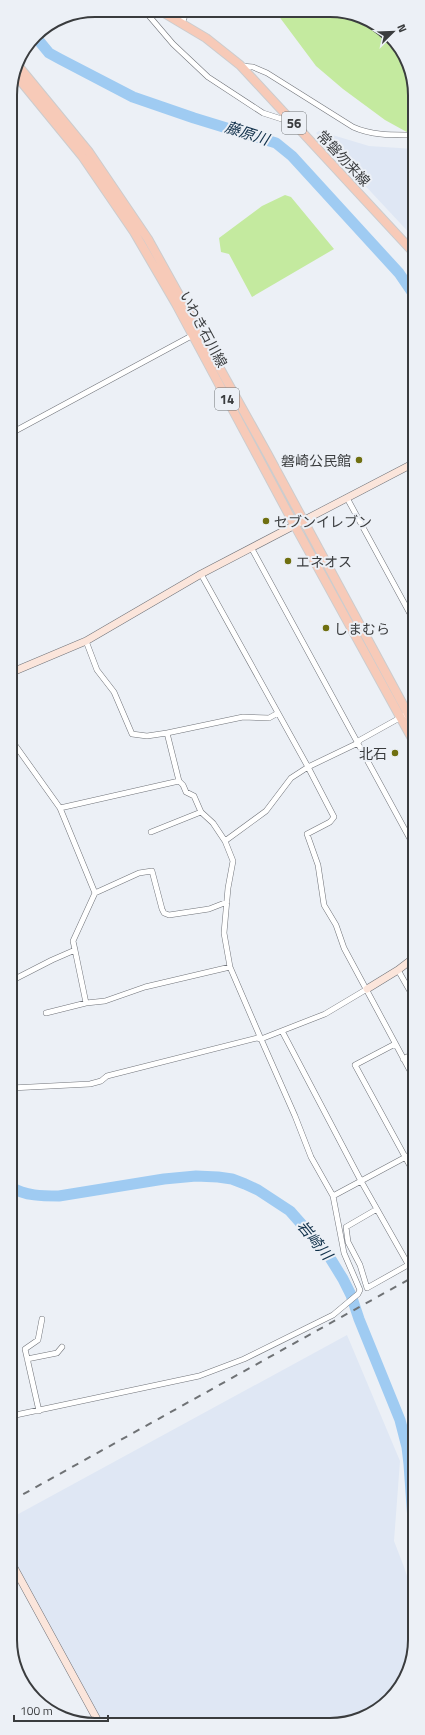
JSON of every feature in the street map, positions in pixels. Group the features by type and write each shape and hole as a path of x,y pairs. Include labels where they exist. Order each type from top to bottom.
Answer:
{"main road":[{"name":"常磐勿来線","path":"171,17 212,42 240,66 408,246"},
{"name":"いわき石川線","path":"22,70 89,152 130,211 165,268 196,333 295,526 408,714"},
{"name":"いわき石川線","path":"19,79 82,156 116,204 196,333 304,521 408,714"}],"street":[{"path":"150,17 173,44 208,77 263,113 294,123"},
{"path":"182,23 184,17"},
{"path":"240,66 253,67 267,73 353,127 365,132 385,135 408,135"},
{"path":"17,430 196,333"},
{"path":"17,670 86,641 201,574 252,549 408,466"},
{"path":"347,498 408,610"},
{"path":"252,549 408,837"},
{"path":"201,574 334,818 330,822 307,834 318,865 324,905 336,925 344,948 408,1068"},
{"path":"86,641 97,670 114,692 132,734 147,736 243,717 268,718 278,713"},
{"path":"225,841 266,811 291,778 358,743 360,740 408,714"},
{"path":"17,1415 199,1376 223,1368 333,1315 343,1308 358,1294 360,1290 344,1253 333,1196 311,1157 295,1116 230,967 224,933 228,888 233,861 225,841 213,823 201,812 194,796 186,792 183,785 179,781 167,733"},
{"path":"17,748 60,808 94,893"},
{"path":"60,808 179,781"},
{"path":"151,832 201,812"},
{"path":"86,1003 73,942 94,893 139,873 152,871 162,909 169,915 209,909 227,902"},
{"path":"17,978 75,950"},
{"path":"17,1088 90,1084 101,1081 107,1076 256,1038 261,1039 325,1014 398,970 408,962"},
{"path":"46,1013 86,1003 106,1001 145,987 230,967"},
{"path":"398,970 408,988"},
{"path":"282,1031 361,1181 377,1209 408,1264 367,1288 360,1265 348,1242 346,1227 377,1209"},
{"path":"395,1044 355,1065 408,1162"},
{"path":"403,1059 408,1056"},
{"path":"333,1196 408,1156"},
{"path":"39,1410 25,1349 38,1340 42,1319"},
{"path":"27,1359 58,1354 62,1347"},
{"path":"17,1573 96,1718"}],"shaded area":[{"path":"319,131 369,146 408,149 408,232 316,133"},
{"path":"347,1335 400,1461 394,1541 408,1579 408,1645 404,1665 395,1683 377,1702 360,1712 340,1717 100,1718 17,1565 17,1515"}],"green space":[{"path":"279,17 340,18 360,23 373,30 373,52 395,52 402,65 408,95 408,133 385,120 343,89 316,66"},
{"path":"285,195 291,197 334,249 252,297 229,254 221,252 219,238 262,206"}],"waterway":[{"name":"藤原川","path":"39,41 49,53 133,97 194,118 276,143 292,156 399,273 408,286"},
{"name":"岩崎川","path":"17,1190 40,1196 59,1196 164,1179 196,1176 218,1177 232,1179 258,1190 290,1211 327,1253 351,1295 359,1319 400,1420 408,1456"}],"railway":[{"path":"17,1498 408,1280"}],"place":[{"name":"磐崎公民館","path":"359,460"},
{"name":"セブンイレブン","path":"266,521"},
{"name":"エネオス","path":"288,561"},
{"name":"しまむら","path":"326,628"},
{"name":"北石","path":"395,753"}]}
